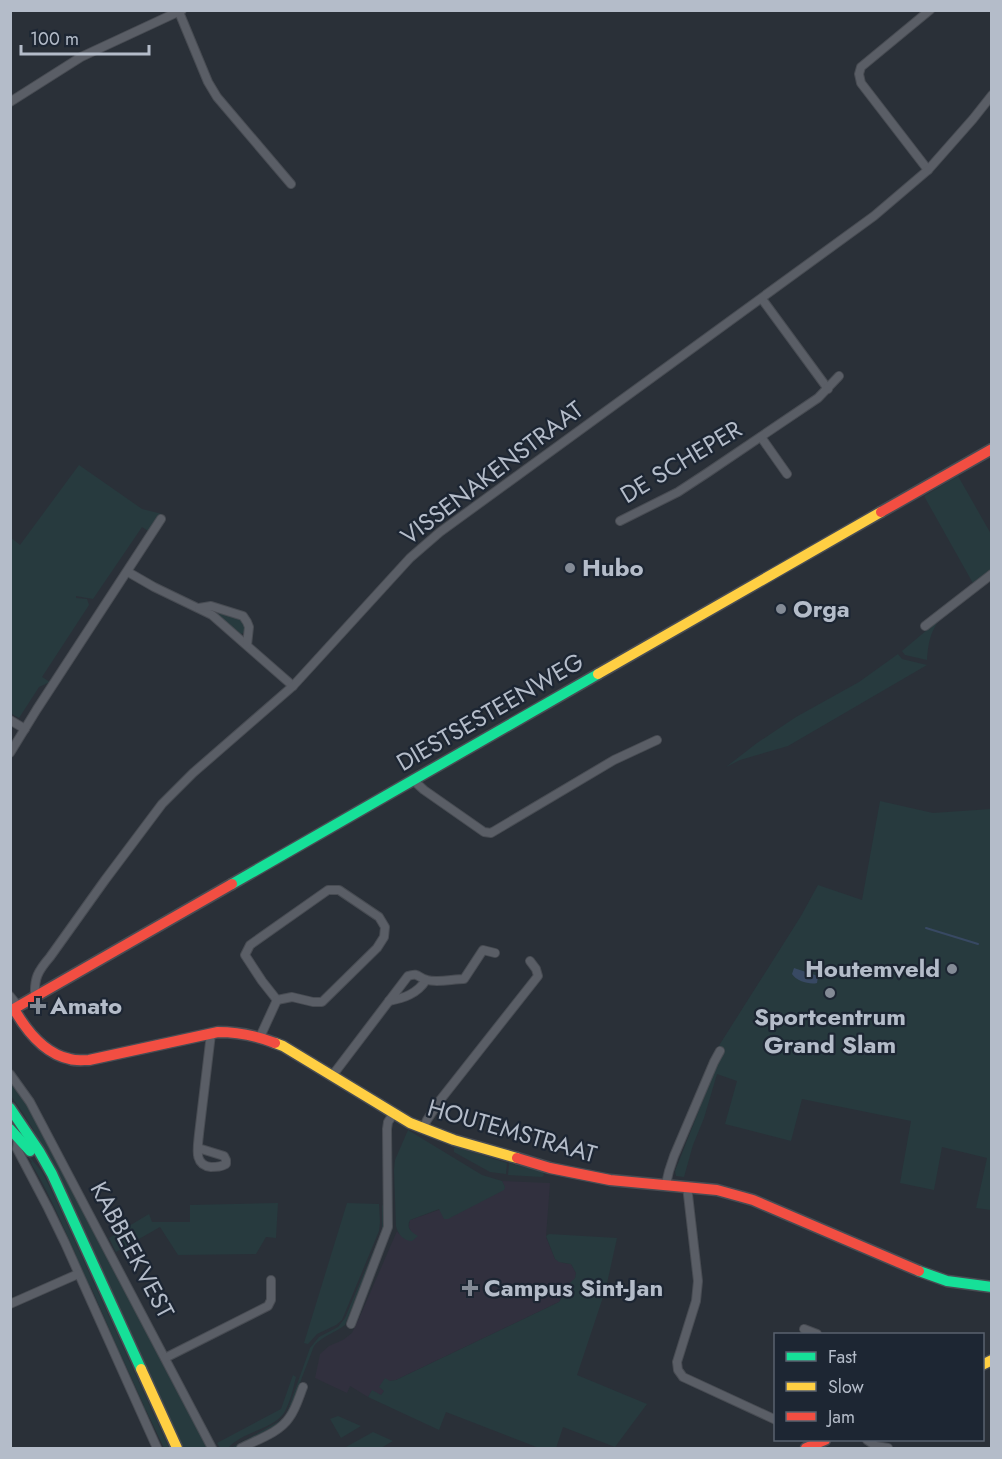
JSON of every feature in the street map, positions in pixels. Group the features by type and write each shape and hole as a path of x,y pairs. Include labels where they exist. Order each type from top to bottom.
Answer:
{"main road":[{"name":"DIESTSESTEENWEG","path":"14,1009 992,449"},
{"name":"HOUTEMSTRAAT","path":"14,1009 33,1034 55,1054 74,1060 89,1060 211,1034 229,1032 260,1037 297,1053 423,1129 550,1168 610,1180 717,1190 753,1200 912,1269 947,1281 992,1287"},
{"name":"KABBEEKVEST","path":"10,1108 52,1174 177,1449"},
{"name":"KABBEEKVEST","path":"14,1132 43,1170 57,1197 172,1449"},
{"path":"806,1449 823,1441"}],"street":[{"path":"928,170 861,83 859,74 861,67 930,10"},
{"path":"10,102 81,57 181,11 208,82 217,97 291,184"},
{"name":"VISSENAKENSTRAAT","path":"35,996 35,981 40,968 162,804 193,773 293,686 410,558 440,532 874,216 928,170 992,95"},
{"path":"762,299 828,389"},
{"name":"DE SCHEPER","path":"620,520 678,492 707,473 818,398 839,376"},
{"name":"DE SCHEPER","path":"761,437 787,474"},
{"path":"10,753 161,519"},
{"path":"128,572 212,615 293,686"},
{"path":"925,626 992,574"},
{"path":"198,609 211,606 243,616 249,627 247,645"},
{"path":"10,720 25,729"},
{"path":"413,780 484,832 490,833 614,760 657,740"},
{"path":"328,890 339,890 379,917 385,927 384,937 377,948 322,1002 292,997 277,1000 245,955 250,945 328,890"},
{"path":"332,1076 408,976 418,975 426,980 464,979 483,950 495,953"},
{"path":"423,1129 441,1100 538,976 531,961"},
{"path":"389,1001 402,999 416,991 426,980"},
{"path":"10,996 14,1009"},
{"path":"260,1037 277,1000"},
{"path":"198,1148 211,1034"},
{"path":"666,1184 674,1156 720,1051"},
{"name":"KABBEEKVEST","path":"10,1074 30,1102 212,1449"},
{"path":"351,1324 388,1227 387,1129 388,1122 394,1113"},
{"name":"KABBEEKVEST","path":"14,1132 17,1149 48,1208 158,1449"},
{"path":"687,1186 698,1281 696,1302 677,1362 678,1370 683,1377 774,1419"},
{"path":"10,1304 78,1274"},
{"path":"165,1358 268,1306 272,1300 271,1280"},
{"path":"804,1329 813,1333"},
{"path":"241,1449 282,1426 294,1410 303,1387"},
{"path":"868,1441 876,1446 887,1448"}],"shaded area":[{"name":"Campus Sint-Jan","path":"502,1181 550,1183 546,1237 555,1259 571,1264 576,1273 559,1302 390,1381 381,1396 372,1391 368,1397 350,1386 347,1393 315,1378 320,1354 352,1333 397,1231 399,1234 411,1232 410,1220 505,1187"}],"green space":[{"path":"79,465 142,509 162,514 150,532 142,527 93,599 76,596 76,598 87,599 89,605 42,677 50,682 39,687 19,718 10,713 10,537 20,545"},
{"path":"958,476 991,534 991,571 974,585 924,496"},
{"path":"218,610 240,617 244,622 246,632 241,634 216,614"},
{"path":"940,619 930,638 927,660 905,655 902,651"},
{"path":"898,654 902,659 927,665 788,746 740,760 726,767 796,717 859,682"},
{"path":"880,801 933,813 991,809 991,1210 976,1208 987,1158 942,1147 934,1190 900,1183 911,1121 802,1099 791,1141 725,1124 737,1081 717,1074 684,1177 676,1176 675,1171 716,1067 708,1063 801,916 818,885 862,900"},
{"path":"10,1078 28,1106 81,1204 208,1448 182,1448 33,1129 11,1096"},
{"path":"408,1130 482,1175 502,1181 504,1190 448,1219 444,1219 439,1209 410,1220 410,1230 418,1236 412,1241 404,1238 396,1226 394,1170 395,1160"},
{"path":"20,1145 42,1172 55,1198 169,1448 164,1448 146,1410 142,1411 141,1408 144,1406 120,1353 116,1354 115,1351 118,1349 91,1287 87,1288 73,1257 76,1255 44,1185 27,1155 23,1157"},
{"path":"456,1147 507,1163 506,1174 490,1172 454,1152"},
{"path":"509,1163 543,1172 544,1175 542,1177 508,1175"},
{"path":"278,1203 276,1238 266,1237 256,1254 178,1255 160,1227 116,1252 109,1238 149,1214 152,1222 190,1222 190,1205"},
{"path":"347,1203 379,1204 379,1231 342,1320 317,1334 308,1344 304,1343"},
{"path":"382,1205 385,1206 385,1227 345,1325 314,1346 287,1417 277,1425 231,1448 283,1419 286,1415 310,1348 319,1337 338,1327 345,1318 382,1230"},
{"path":"549,1234 617,1238 606,1288 577,1375 647,1404 615,1447 563,1427 556,1448 539,1448 446,1412 439,1430 368,1397 372,1390 381,1395 384,1391 379,1387 385,1378 390,1381 396,1380 559,1302 576,1273 571,1264 555,1259 546,1236"},
{"path":"293,1375 296,1377 290,1400 279,1418 241,1438 228,1448 220,1448 217,1443 281,1409"},
{"path":"338,1416 361,1426 341,1438 330,1419"},
{"path":"373,1432 393,1441 381,1448 346,1447"}],"water":[{"path":"794,968 815,975 818,977 817,983 807,983 797,979 792,974"}],"waterway":[{"path":"926,928 978,944"}],"traffic: fast":[{"path":"232,884 598,674"},
{"path":"10,1108 52,1174 141,1369"},
{"path":"10,1129 30,1151"},
{"path":"919,1271 947,1281 992,1287"}],"traffic: slow":[{"path":"598,674 881,512"},
{"path":"275,1043 410,1123 454,1140 517,1158"},
{"path":"984,1364 992,1360"},
{"path":"141,1369 177,1448"}],"traffic: jam":[{"path":"881,512 992,449"},
{"path":"10,1011 232,884"},
{"path":"14,1009 30,1033 44,1047 75,1060 89,1060 218,1032 247,1035 275,1043"},
{"path":"517,1158 550,1168 610,1180 717,1190 753,1200 919,1271"},
{"path":"806,1448 823,1441"}],"place":[{"name":"Hubo","path":"570,568"},
{"name":"Orga","path":"781,609"},
{"name":"Houtemveld","path":"952,969"},
{"name":"Sportcentrum Grand Slam","path":"830,993"},
{"name":"Amato","path":"38,1006"},
{"name":"Campus Sint-Jan","path":"470,1288"}]}
